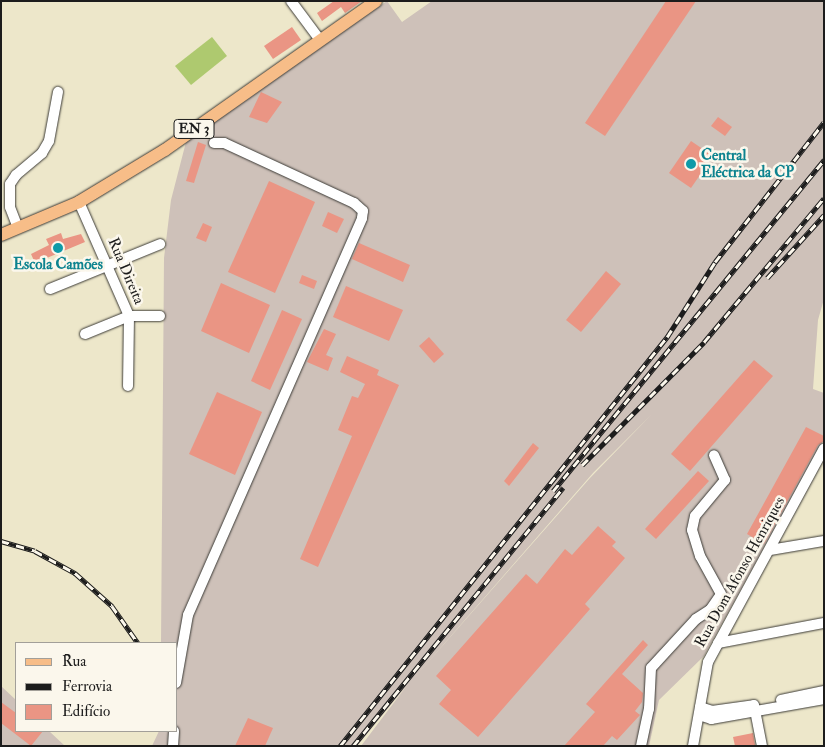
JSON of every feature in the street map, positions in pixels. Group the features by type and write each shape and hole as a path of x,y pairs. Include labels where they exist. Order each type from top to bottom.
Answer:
{"main road":[{"name":"EN 3","path":"1,236 79,202 164,150 376,1"}],"street":[{"path":"291,1 320,40"},
{"path":"18,228 10,207 10,184 42,153 49,141 58,92"},
{"path":"178,672 188,615 362,218 362,211 354,203 224,142 214,143"},
{"name":"Rua Direita","path":"79,202 129,316 128,386"},
{"path":"50,289 160,244"},
{"path":"85,334 129,316 160,316"},
{"name":"Rua Dom Afonso Henriques","path":"693,746 708,662 824,448"},
{"path":"641,746 649,709 651,668 696,619 710,610 721,594 700,556 692,530 695,516 725,480 714,455"},
{"path":"770,550 824,541"},
{"path":"718,643 824,623"},
{"path":"700,711 711,718 824,691"},
{"path":"755,708 824,698"},
{"path":"755,708 762,746"},
{"path":"173,746 174,732"}],"shaded area":[{"path":"387,1 402,22 432,1 824,1 824,299 818,320 813,389 824,393 824,439 704,656 659,700 649,746 361,746 408,684 357,746 152,746 159,732 178,732 178,642 161,642 164,258 171,200 186,142","holes":["652,414 590,478 409,684 593,473"]},
{"path":"1,686 15,699 15,732 50,732 65,746 1,746"}],"green space":[{"path":"212,37 227,56 191,85 175,66"}],"building":[{"path":"334,1 362,1 345,13 341,7 322,21 317,13"},
{"path":"666,1 696,1 605,136 585,123"},
{"path":"292,27 301,40 273,59 264,46"},
{"path":"261,92 282,102 267,123 249,117"},
{"path":"718,117 732,127 725,136 711,126"},
{"name":"Central Eléctrica da CP","path":"691,141 713,156 691,188 669,173"},
{"path":"198,142 206,145 194,183 186,181"},
{"path":"269,181 315,202 275,293 228,272"},
{"path":"328,212 344,219 337,233 322,226"},
{"path":"203,223 212,227 206,242 196,238"},
{"name":"Escola Camões","path":"61,233 63,239 81,234 85,242 35,263 31,254 49,245 46,239"},
{"path":"359,243 410,265 403,282 352,259"},
{"path":"606,271 621,284 581,332 566,320"},
{"path":"302,275 317,281 314,289 299,283"},
{"path":"221,283 270,305 249,353 201,331"},
{"path":"346,286 403,310 389,341 333,317"},
{"path":"282,310 302,319 270,390 251,381"},
{"path":"324,329 336,334 326,355 333,358 328,371 307,362"},
{"path":"429,337 444,354 434,363 419,346"},
{"path":"347,356 379,370 377,375 399,385 318,567 300,559 352,436 338,430 352,396 358,398 365,384 340,372"},
{"path":"754,360 773,376 690,471 671,454"},
{"path":"217,392 262,412 235,475 189,454"},
{"path":"806,427 824,436 824,441 818,445 764,544 747,534"},
{"path":"533,443 539,448 509,486 504,481"},
{"path":"698,471 709,481 656,539 645,529"},
{"path":"598,526 616,542 612,546 625,558 585,604 590,609 478,737 439,704 451,690 436,676 526,574 537,584 565,549 572,555"},
{"path":"643,640 648,645 622,674 643,693 642,702 635,711 640,715 617,740 612,736 603,746 564,746 595,712 586,704"},
{"path":"1,702 15,712 15,732 42,732 31,746 1,723"},
{"path":"248,718 273,728 265,746 235,746"},
{"path":"753,733 755,745 735,746 733,737"}],"railway":[{"path":"340,746 667,337 715,262 824,122"},
{"path":"553,491 824,160"},
{"path":"582,465 704,342 824,198"},
{"path":"767,278 824,215"},
{"path":"353,746 563,488"},
{"path":"1,541 35,551 75,573 112,606 137,642"}],"place":[{"name":"Central Eléctrica da CP","path":"691,164"},
{"name":"Escola Camões","path":"58,248"}]}
